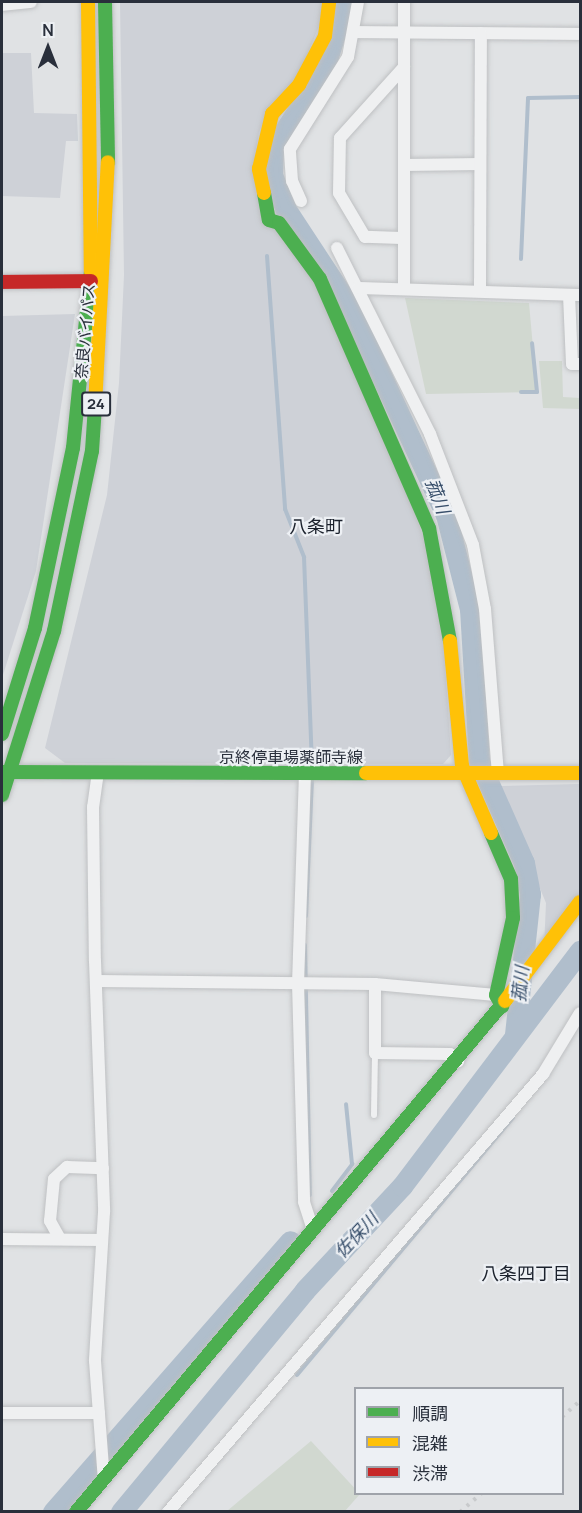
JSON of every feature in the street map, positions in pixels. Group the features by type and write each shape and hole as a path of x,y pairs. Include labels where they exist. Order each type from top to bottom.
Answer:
{"main road":[{"name":"奈良バイパス","path":"2,734 35,628 73,448 91,281 88,2"},
{"name":"奈良バイパス","path":"2,795 6,772 54,631 92,451 108,228 105,2"},
{"path":"329,2 325,36 299,85 272,114 259,169 269,220 279,223 320,279 429,528 447,602 470,773 511,879 513,918 499,1001"},
{"path":"2,282 91,281"},
{"name":"京終停車場薬師寺線","path":"6,772 580,773"},
{"path":"76,1512 312,1227 458,1061 499,1001 580,902"}],"street":[{"path":"2,5 32,2"},
{"path":"301,201 292,182 290,149 332,90 355,32 358,2"},
{"path":"404,2 404,165 401,238 404,289"},
{"path":"355,32 580,34"},
{"path":"480,291 481,33"},
{"path":"401,238 365,237 339,193 339,182 340,138 404,67"},
{"path":"404,165 480,164"},
{"path":"337,248 430,434 474,545 485,609 497,773"},
{"path":"358,288 575,295 572,364 580,364"},
{"path":"98,772 93,807 103,1168 96,1361 104,1481"},
{"path":"305,773 298,983 304,1202 312,1227"},
{"path":"97,981 375,984 499,1001"},
{"path":"375,984 375,1053 450,1054 458,1061"},
{"path":"168,1512 543,1074 580,1013"},
{"path":"60,1239 50,1221 54,1179 67,1167 103,1168"},
{"path":"2,1239 102,1240"},
{"path":"2,1413 99,1413"}],"lane":[{"path":"374,1115 375,1053"}],"shaded area":[{"path":"120,2 323,2 321,21 300,73 271,107 259,132 253,169 276,227 310,273 393,455 429,552 442,616 451,755 443,764 65,763 45,748 107,495 119,383 124,275"},
{"path":"2,53 31,53 34,113 77,114 78,141 66,141 60,198 2,196"},
{"path":"405,298 529,303 537,392 426,394"},
{"path":"75,314 36,571 2,678 2,316"},
{"path":"539,361 562,361 563,397 580,398 580,409 543,408"},
{"path":"580,784 580,896 544,948 546,903 498,786"},
{"path":"311,1441 354,1488 354,1495 359,1495 345,1511 227,1511"}],"waterway":[{"name":"菰川","path":"345,2 323,72 273,148 272,175 285,208 348,304 446,515 470,609 479,761 524,863 530,894 515,1034"},
{"path":"521,259 528,98 580,97"},
{"path":"267,256 285,509 304,557 312,769"},
{"path":"521,392 537,392 532,343"},
{"path":"306,916 312,777"},
{"path":"305,945 310,1195"},
{"name":"佐保川","path":"121,1512 305,1290 402,1186 580,951"},
{"path":"332,1191 352,1164 346,1104"},
{"path":"297,1375 513,1118"},
{"path":"53,1512 290,1241"}],"railway":[{"path":"564,1415 580,1401"},
{"path":"460,1512 480,1495"}],"traffic: fast":[{"path":"105,2 108,162"},
{"path":"264,193 269,220 279,223 320,279 429,528 450,641"},
{"path":"2,734 35,628 73,448 91,271"},
{"path":"2,795 54,631 92,451 95,406"},
{"path":"2,772 366,773"},
{"path":"491,833 511,879 513,918 496,995 502,1006"},
{"path":"76,1512 505,1001"}],"traffic: slow":[{"path":"88,2 91,271"},
{"path":"264,193 259,169 272,114 299,85 325,36 329,2"},
{"path":"95,406 108,162"},
{"path":"450,641 462,766 491,833"},
{"path":"366,773 580,773"},
{"path":"505,1001 580,902"}],"traffic: jam":[{"path":"2,282 91,281"}],"district":[{"name":"八条町","path":"316,526"},
{"name":"八条四丁目","path":"526,1273"}]}
